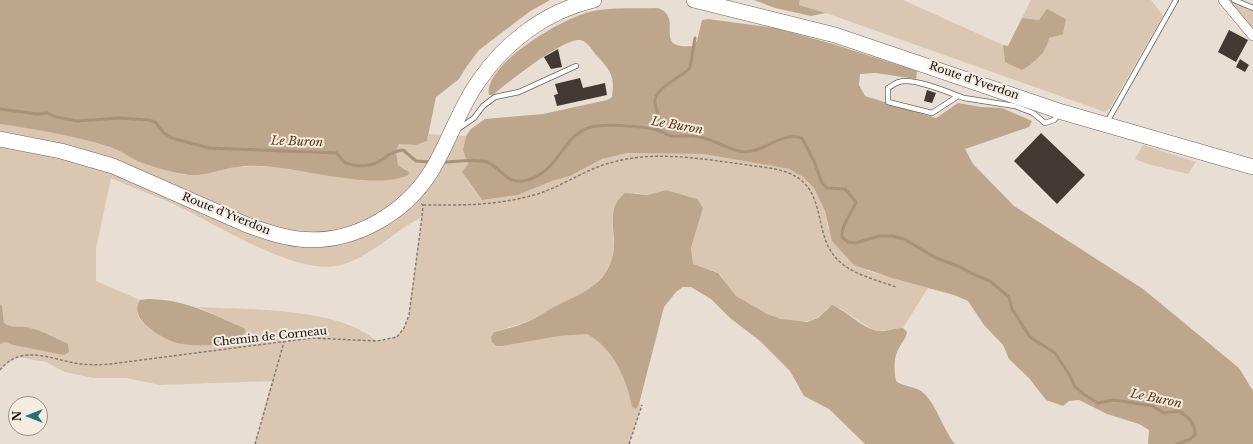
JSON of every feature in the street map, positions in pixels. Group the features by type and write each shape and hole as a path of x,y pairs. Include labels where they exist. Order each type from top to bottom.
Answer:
{"main road":[{"name":"Route d'Yverdon","path":"0,139 61,151 113,166 247,225 299,239 333,238 363,229 380,221 410,197 425,180 477,83 513,42 556,13 594,0"},
{"name":"Route d'Yverdon","path":"694,0 835,35 1062,112 1253,168"}],"street":[{"path":"1223,0 1236,18 1253,36"}],"lane":[{"path":"1105,125 1176,0"},
{"path":"1234,0 1253,8"},
{"path":"452,130 459,129 474,118 482,106 495,97 519,92 576,66"},
{"path":"958,96 932,113 888,102 888,88 901,81 927,85 958,96 1015,106 1032,113 1045,123 1054,120 1062,112"}],"path":[{"path":"410,197 423,205 474,206 512,200 534,195 562,185 604,164 646,156 690,157 782,170 800,179 813,193 827,244 838,260 865,276 896,288"},
{"name":"Chemin de Corneau","path":"0,370 14,359 29,354 81,364 110,364 326,338 377,342 390,339 401,332 409,315 423,205"},
{"path":"255,444 284,342"},
{"path":"629,444 642,406"}],"shaded area":[{"path":"0,0 550,0 529,12 479,50 459,79 436,97 427,141 416,145 399,144 396,151 398,165 409,172 408,175 395,179 361,180 273,167 255,166 242,166 197,175 183,174 145,164 114,149 83,139 0,124"},
{"path":"754,0 800,0 799,5 826,13 811,16 775,8"},
{"path":"800,0 903,0 1003,45 1005,62 1033,63 1048,43 1048,39 1039,20 1022,18 1031,0 1151,0 1163,16 1110,108 1105,112 826,13 799,5"},
{"path":"1231,2 1253,11 1253,28 1240,19 1230,5"},
{"path":"658,8 666,13 669,19 671,38 674,43 681,46 693,46 697,41 702,20 708,19 775,28 833,44 917,71 916,79 876,73 860,74 859,85 865,96 936,118 958,103 981,107 1002,108 1032,121 1029,127 965,149 973,164 1014,206 1143,289 1239,368 1253,391 1253,444 1148,444 1149,430 1139,424 1107,414 1079,400 1069,401 1063,406 1046,400 1029,378 1009,359 1003,345 984,325 968,301 954,295 892,278 854,265 832,241 825,211 814,188 803,177 789,169 703,154 627,153 602,159 570,176 552,181 518,195 482,200 462,172 468,164 463,150 466,136 471,129 485,119 543,114 607,100 612,97 613,90 611,75 606,66 588,44 580,40 572,41 549,53 493,95 489,95 491,82 500,69 513,55 530,42 566,21 582,14 609,9"},
{"path":"1047,9 1066,19 1063,34 1049,38 1046,48 1039,57 1022,70 1005,62 1003,45 1008,46 1022,18 1039,20"},
{"path":"0,124 51,131 110,147 131,156 144,164 184,175 236,167 255,166 275,167 359,179 387,180 407,170 398,165 397,162 396,152 399,144 416,145 427,141 429,134 466,136 463,150 468,164 466,179 482,200 518,195 552,181 570,176 602,159 627,153 703,154 773,166 789,169 803,177 814,188 825,211 828,228 868,271 928,288 903,328 879,331 873,330 840,308 827,308 818,317 807,321 795,322 769,315 736,296 717,272 693,264 691,248 703,208 666,190 648,195 636,193 612,217 614,246 613,258 605,273 594,286 578,297 526,322 494,332 503,346 571,333 588,334 594,337 607,350 623,374 629,389 632,407 636,409 639,404 642,405 629,444 255,444 272,381 160,385 126,378 93,378 65,372 46,362 18,357 9,362 0,370 0,344 5,342 13,345 64,355 57,338 30,328 8,326 4,323 2,306 0,304","holes":["111,178 178,206 258,247 281,257 303,264 323,267 341,265 363,256 422,217 409,315 405,327 394,337 377,341 360,330 340,322 317,316 267,310 198,307 244,328 241,337 217,344 205,345 184,344 163,337 145,325 139,317 137,309 140,300 96,281 96,248"]},
{"path":"1143,145 1196,162 1188,174 1148,164 1135,159"},
{"path":"666,190 697,199 703,208 691,248 693,264 718,273 736,296 767,314 781,319 807,322 818,318 832,305 872,330 881,331 903,328 907,332 895,359 896,381 918,389 926,396 955,444 865,444 829,409 804,396 790,371 760,341 730,318 711,299 691,287 683,287 676,292 664,307 639,404 636,409 632,407 627,386 617,365 604,347 587,334 558,336 503,346 496,346 492,342 491,337 494,332 534,319 582,293 597,283 608,269 612,259 614,250 614,208 618,200 625,193 648,195"},
{"path":"148,299 186,304 198,308 244,328 246,332 240,337 213,345 185,345 177,343 155,332 142,321 138,314 137,307 140,300"},
{"path":"0,304 2,306 4,323 10,326 30,328 49,335 68,344 69,352 64,355 13,345 5,342 0,344"}],"building":[{"path":"1229,30 1248,40 1236,62 1218,52"},
{"path":"558,49 562,67 551,69 544,57"},
{"path":"1240,59 1249,65 1245,72 1236,67"},
{"path":"580,78 583,88 605,83 607,95 557,106 554,95 558,94 555,84"},
{"path":"927,90 936,93 932,103 924,101"},
{"path":"1041,133 1085,175 1057,204 1014,161"}],"waterway":[{"path":"658,130 659,118 655,102 656,97 664,87 690,68 695,38"},
{"name":"Le Buron","path":"0,109 37,114 47,113 56,117 77,121 119,118 149,120 155,122 164,133 172,138 209,148 337,153 344,162 359,166 374,164 392,153 403,150 416,161 432,162"},
{"name":"Le Buron","path":"442,162 471,160 487,162 492,164 508,178 523,181 535,177 544,171 552,164 571,140 579,133 595,126 642,127 659,131 671,136 699,137 734,150 748,152 785,138 802,138 814,161 822,183 827,188 845,189 856,202 843,228 842,237 848,242 856,243 879,236 892,236 904,239 936,258 958,266 990,281 1009,297 1012,309 1030,337 1055,353 1069,374 1075,387 1085,395 1098,403 1114,400 1153,406 1164,413 1179,411 1188,418 1193,424 1195,435 1189,440 1177,444"}]}
